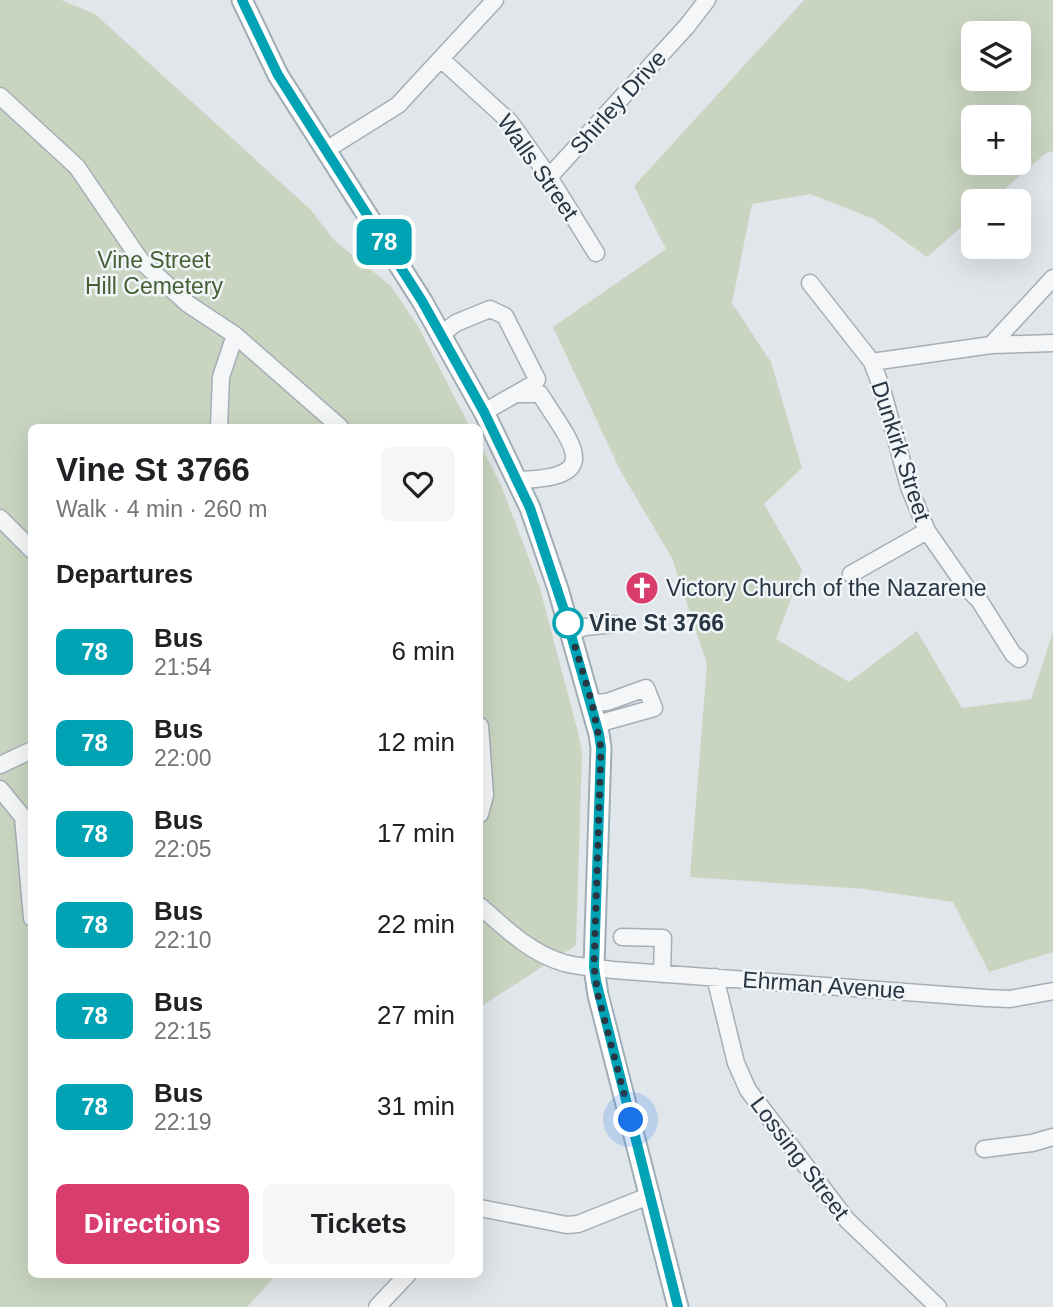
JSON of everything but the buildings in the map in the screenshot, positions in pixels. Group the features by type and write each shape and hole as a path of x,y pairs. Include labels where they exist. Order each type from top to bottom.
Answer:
{"main road":[{"path":"245,2 278,75 422,301 484,412 530,508 597,724 601,748 594,967 598,995 678,1307"}],"street":[{"path":"326,150 398,105 495,0"},
{"name":"Shirley Drive","path":"549,177 687,26 707,0"},
{"name":"Walls Street","path":"441,60 510,122 549,177 596,253"},
{"path":"0,96 77,167 141,261 188,303 235,335 337,424"},
{"path":"991,345 1053,278"},
{"name":"Dunkirk Street","path":"810,283 872,362 883,389 909,487 927,531 1019,659"},
{"path":"440,335 481,311 490,309 505,316 537,379 535,383 484,412"},
{"path":"219,424 221,377 235,335"},
{"path":"872,362 991,345 1053,343"},
{"path":"516,394 540,394 564,433 575,458 570,470 555,477 518,480"},
{"path":"0,518 28,546"},
{"path":"851,574 927,531"},
{"path":"570,632 584,627 614,624"},
{"path":"592,703 607,702 646,688 654,708 597,724"},
{"path":"0,765 28,752"},
{"path":"483,767 483,803"},
{"path":"0,789 27,819 28,839"},
{"name":"Ehrman Avenue","path":"483,909 510,935 536,952 565,963 663,974 1010,999 1053,991"},
{"path":"622,937 663,938 663,974"},
{"name":"Lossing Street","path":"715,977 736,1063 748,1090 846,1220 938,1307"},
{"path":"984,1149 1032,1143 1053,1137"},
{"path":"483,1209 556,1224 578,1224 651,1195"},
{"path":"377,1307 404,1278"}],"green space":[{"name":"Vine Street Hill Cemetery","path":"0,0 61,0 95,14 310,209 335,241 390,285 418,326 468,424 28,424 28,1278 273,1278 247,1307 0,1307"},
{"path":"804,0 1053,0 1053,151 1046,153 1031,166 1031,105 961,105 961,175 1021,175 1005,189 961,189 961,227 927,257 874,219 810,194 752,204 732,303 771,362 802,468 764,504 802,570 776,639 849,682 917,631 962,708 1031,699 1053,632 1053,952 989,972 953,902 864,889 690,877 707,664 672,558 621,472 553,327 666,249 634,186"},
{"path":"483,450 501,485 539,585 582,753 576,945 483,1005"}],"bus line":[{"name":"78","path":"242,0 278,75 422,301 484,412 530,508 558,589 592,703 601,748 594,967 598,995 678,1307"}],"place":[{"name":"Victory Church of the Nazarene","path":"642,588"},
{"name":"Vine St 3766","path":"568,623"}],"route":[{"path":"568,623 592,703 601,748 594,967 598,995 631,1120"}]}
